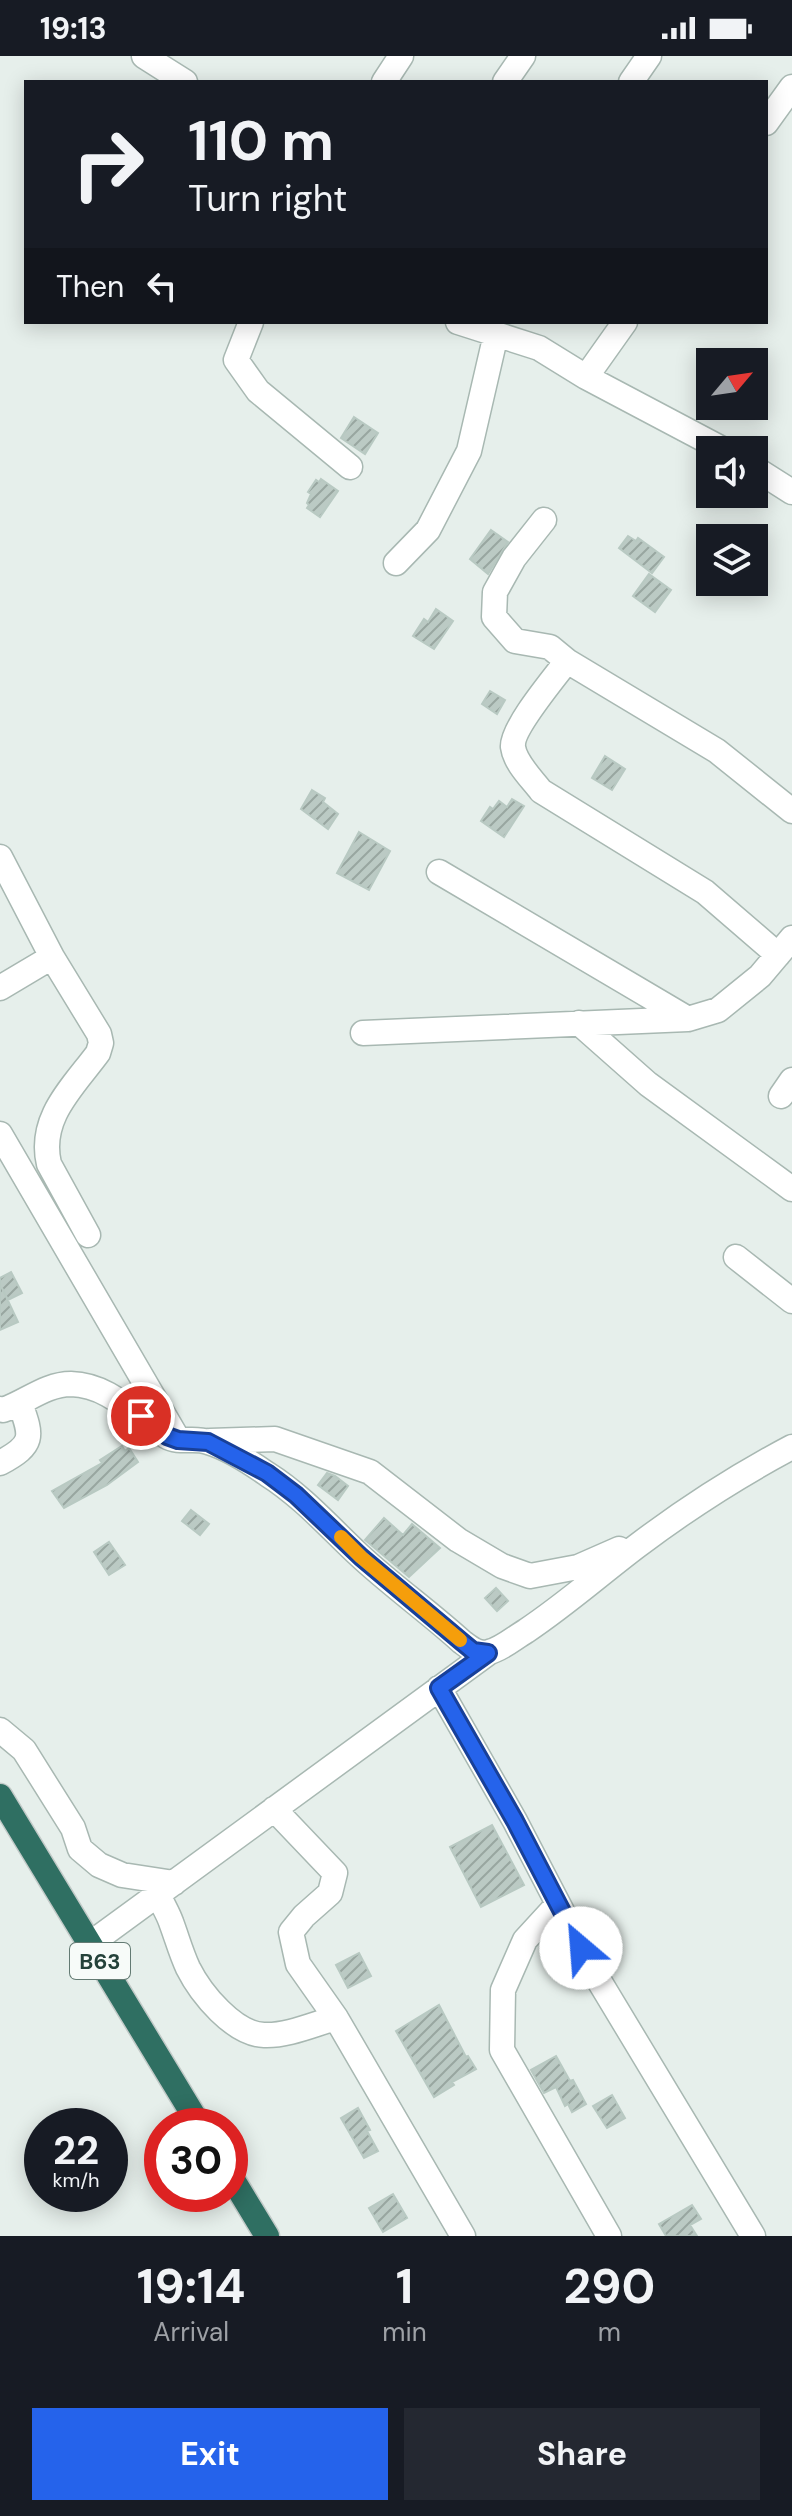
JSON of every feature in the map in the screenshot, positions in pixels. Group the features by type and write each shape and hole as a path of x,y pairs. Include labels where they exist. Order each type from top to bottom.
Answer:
{"highway":[{"name":"B63","path":"0,1796 189,2108"},
{"path":"248,2205 267,2236"}],"street":[{"path":"144,56 182,80"},
{"path":"385,80 401,56"},
{"path":"506,80 523,56"},
{"path":"632,80 649,56"},
{"path":"768,120 792,87"},
{"path":"250,324 236,360 258,391 350,467"},
{"path":"464,324 539,348 586,377 698,436"},
{"path":"586,377 624,324"},
{"path":"396,563 428,530 469,451 496,334"},
{"path":"768,477 792,492"},
{"path":"544,520 514,558 495,592 494,617 515,641 550,647 567,661 717,751 792,811"},
{"path":"363,1033 688,1019 718,1010 760,976 785,946 705,892 541,791 522,767 513,747 518,728 567,661"},
{"path":"0,857 52,957 99,1034 101,1043 98,1053 59,1102 48,1132 46,1152 49,1164 88,1235"},
{"path":"439,872 688,1019"},
{"path":"0,988 52,957"},
{"path":"579,1023 648,1084 792,1189"},
{"path":"0,1134 178,1440"},
{"path":"24,1175 46,1152"},
{"path":"736,1257 792,1301"},
{"path":"0,1463 16,1455 27,1444 29,1429 10,1406 56,1385 74,1384 112,1396 167,1436 178,1440 275,1439 370,1472 458,1540 502,1566 530,1576 578,1567 617,1549 638,1545"},
{"path":"208,1442 277,1480 317,1513 361,1557 462,1642 473,1651 488,1653"},
{"path":"90,1944 439,1688 549,1615 638,1545 792,1447"},
{"path":"439,1688 515,1821 592,1969 753,2236"},
{"path":"0,1730 24,1750 73,1828 80,1849 99,1865 166,1889"},
{"path":"274,1809 335,1873 330,1893 291,1932 298,1964 336,2018 463,2236"},
{"path":"166,1889 178,1945 190,1971 212,2001 237,2026 263,2035 287,2033 336,2018"},
{"path":"558,1904 525,1940 503,1990 502,2050 609,2236"}],"building":[{"path":"354,417 378,433 365,454 341,438"},
{"path":"321,479 338,491 320,517 307,508 307,503 311,494 308,492 316,480 319,482"},
{"path":"491,530 508,542 488,574 470,559"},
{"path":"628,536 636,541 638,538 664,557 652,573 619,548"},
{"path":"649,574 671,590 655,612 633,596"},
{"path":"436,609 453,621 434,649 413,636 424,619 428,622"},
{"path":"490,691 505,700 497,714 482,704"},
{"path":"605,756 625,769 612,790 592,778"},
{"path":"312,790 325,798 323,802 338,814 328,829 301,809"},
{"path":"512,799 524,806 504,837 481,821 490,807 493,809 499,801 507,807"},
{"path":"359,832 390,851 369,890 337,873"},
{"path":"11,1272 22,1293 8,1300 2,1288 18,1322 0,1330 0,1278"},
{"path":"122,1446 125,1451 129,1448 138,1462 107,1485 64,1508 52,1491 102,1463 100,1460"},
{"path":"327,1473 348,1486 338,1500 318,1485"},
{"path":"191,1510 209,1524 200,1535 182,1521"},
{"path":"384,1518 403,1535 412,1524 440,1548 409,1577 365,1540"},
{"path":"109,1542 125,1565 109,1575 94,1552"},
{"path":"496,1588 508,1601 497,1611 485,1598"},
{"path":"492,1825 524,1885 481,1907 450,1847"},
{"path":"359,1953 371,1976 348,1988 336,1965"},
{"path":"439,2005 466,2057 476,2069 452,2082 454,2085 434,2097 396,2031"},
{"path":"556,2056 586,2104 572,2112 568,2104 565,2106 556,2087 544,2093 531,2070"},
{"path":"612,2095 625,2118 607,2128 593,2106"},
{"path":"358,2108 378,2151 364,2158 341,2118"},
{"path":"393,2194 407,2218 383,2232 369,2208"},
{"path":"692,2205 701,2219 690,2225 697,2236 666,2236 659,2224"}],"slow traffic":[{"path":"341,1537 460,1640"}],"route":[{"path":"141,1416 167,1436 208,1442 267,1473 317,1513 361,1557 473,1651 488,1653 439,1688 515,1821 581,1948"}]}
